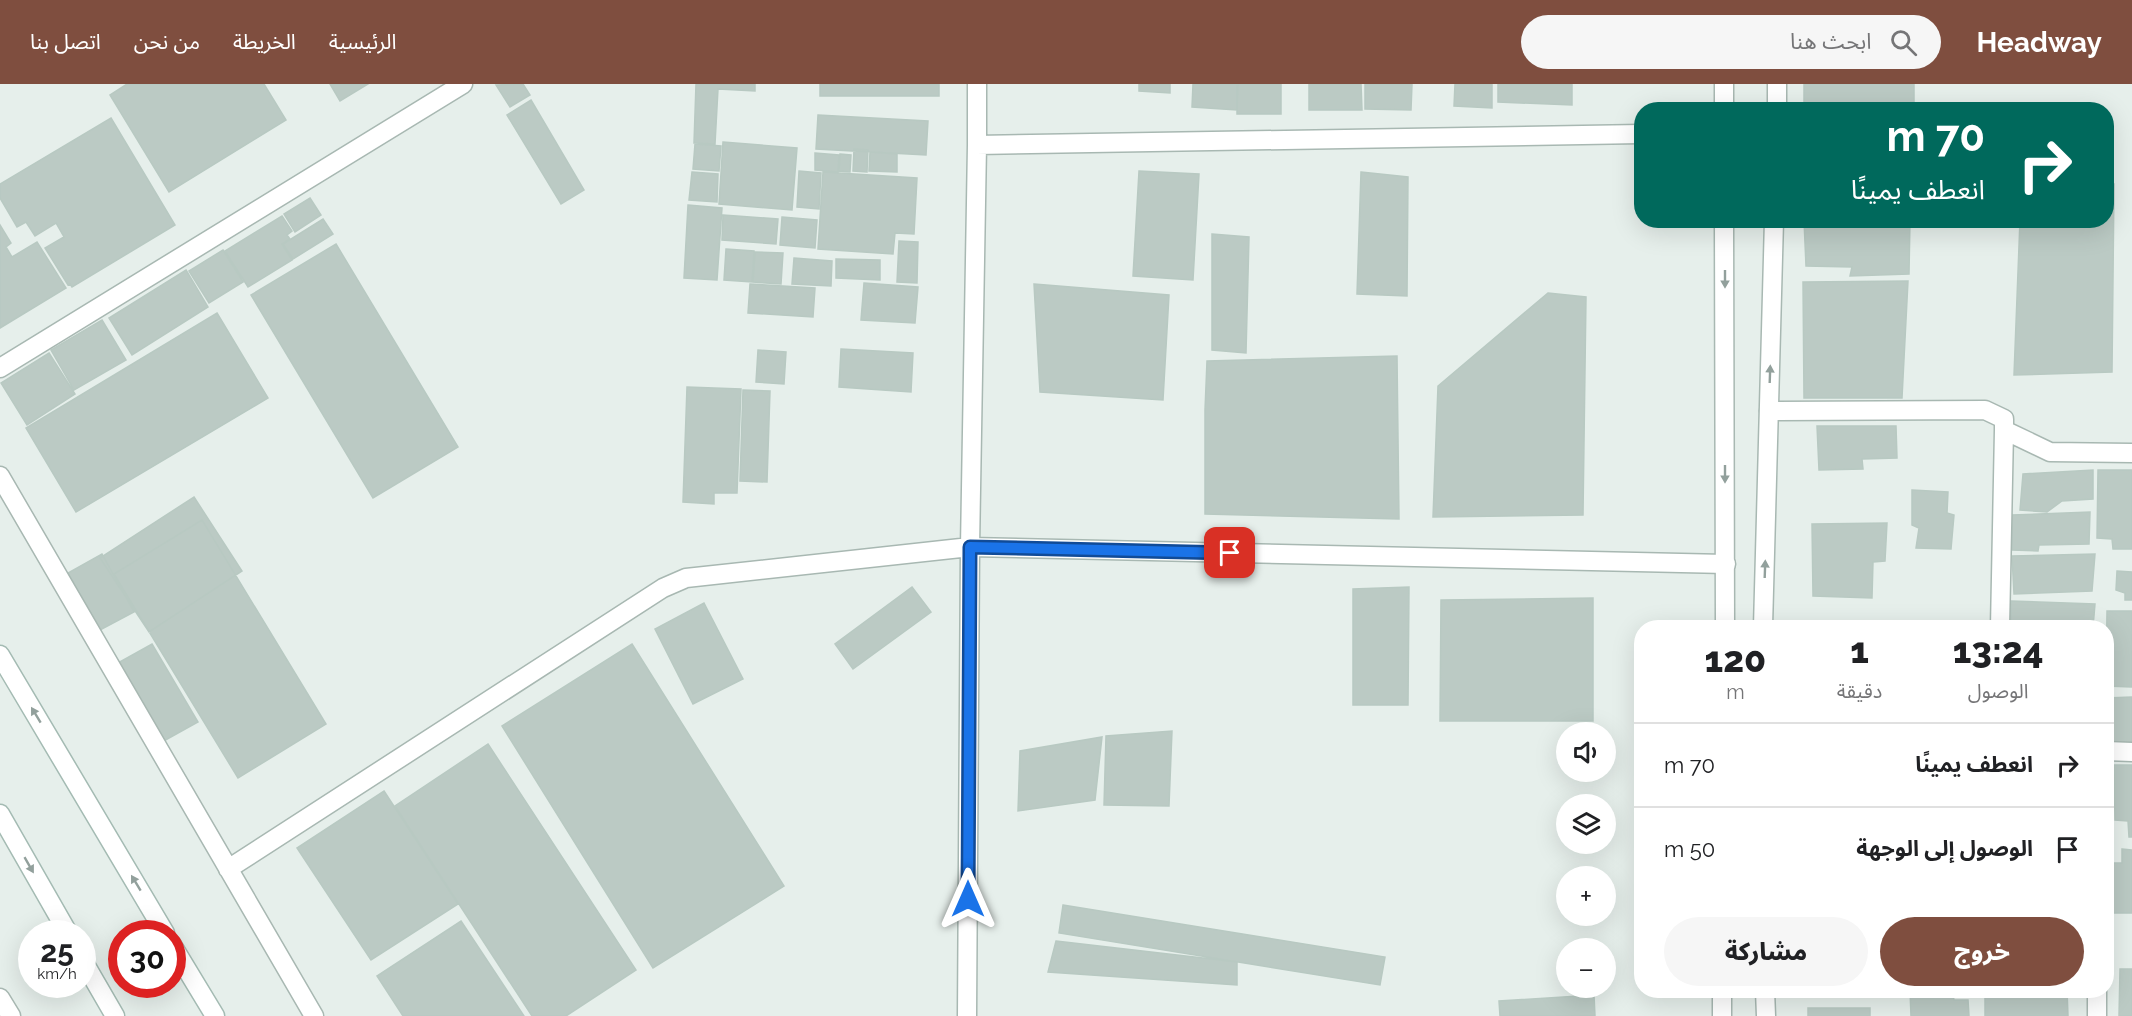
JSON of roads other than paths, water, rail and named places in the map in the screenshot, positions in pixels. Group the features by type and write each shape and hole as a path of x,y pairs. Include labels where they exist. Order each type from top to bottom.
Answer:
{"street":[{"path":"0,368 463,84"},
{"path":"967,1016 970,547 977,84"},
{"path":"1724,84 1724,102"},
{"path":"1777,84 1777,102"},
{"path":"977,145 1634,134"},
{"path":"1724,228 1725,620"},
{"path":"1763,620 1774,228"},
{"path":"1769,411 1984,410 2004,419 2000,620"},
{"path":"2004,430 2050,452 2132,453"},
{"path":"0,476 314,1016"},
{"path":"228,869 663,588 686,578 970,547 1726,564"},
{"path":"0,655 157,920"},
{"path":"2114,751 2132,752"},
{"path":"0,814 61,920"},
{"path":"186,968 215,1016"},
{"path":"96,983 115,1016"},
{"path":"0,998 11,1016"},
{"path":"1722,998 1722,1016"},
{"path":"1765,998 1766,1016"},
{"path":"2097,998 2097,1016"}]}
